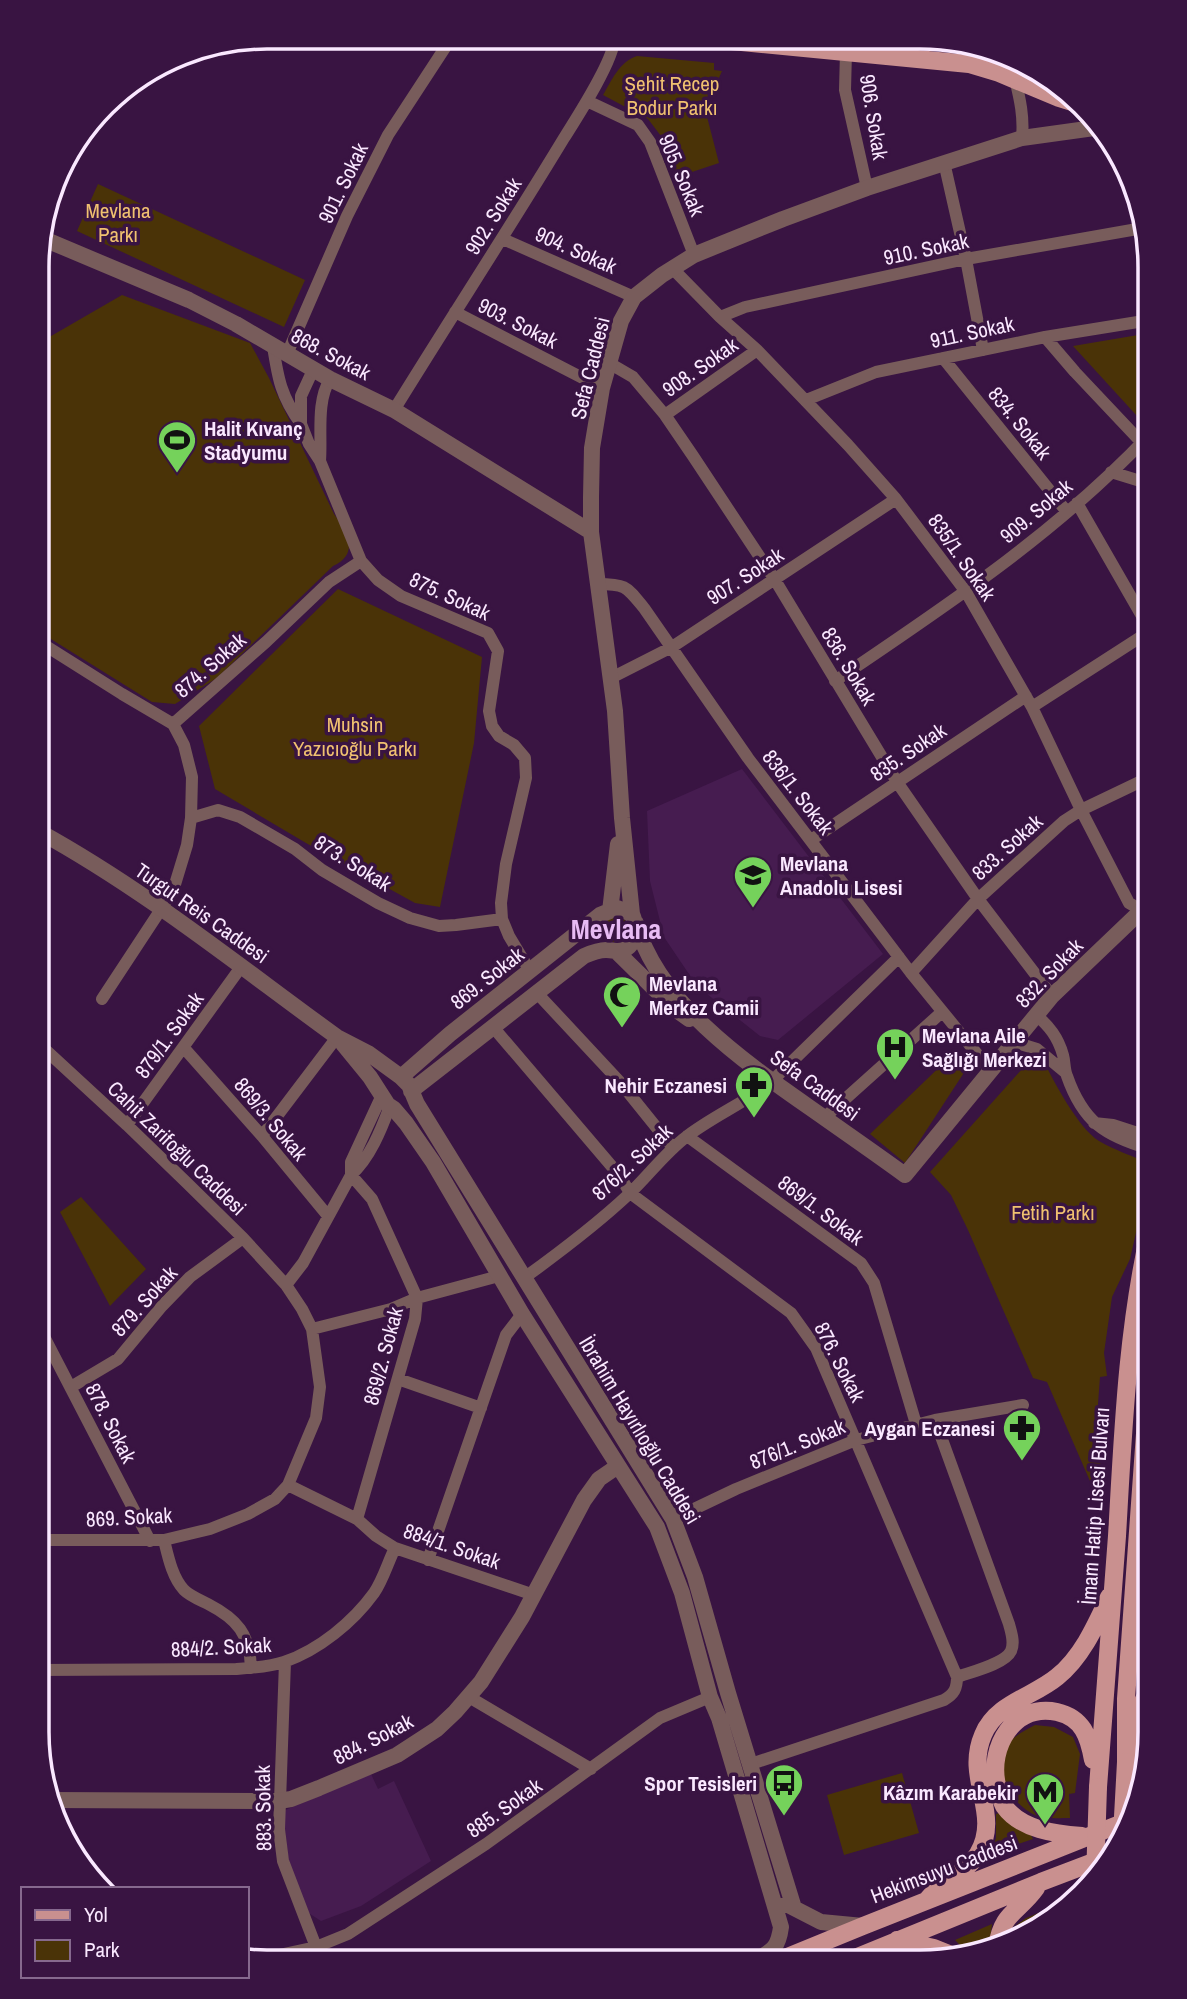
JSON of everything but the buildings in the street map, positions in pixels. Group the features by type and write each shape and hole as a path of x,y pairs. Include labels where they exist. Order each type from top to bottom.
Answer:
{"main road":[{"path":"815,49 969,64 1015,79 1056,97"},
{"name":"İmam Hatip Lisesi Bulvarı","path":"1098,1787 1127,1372 1138,1284"},
{"name":"İmam Hatip Lisesi Bulvarı","path":"1126,1762 1126,1699 1138,1525"},
{"path":"927,1900 942,1885 969,1866 983,1843 987,1818 976,1774 977,1755 983,1734 1002,1710 1047,1685 1072,1663 1091,1635 1114,1588"},
{"path":"1089,1836 1059,1835 1043,1831 1017,1818 1004,1805 995,1774 999,1745 1017,1721 1038,1711 1047,1710 1069,1716 1081,1726 1090,1742 1098,1787 1096,1861"},
{"path":"1123,1809 1126,1762 1138,1727"},
{"name":"Hekimsuyu Caddesi","path":"804,1950 1117,1826"},
{"path":"873,1950 1095,1861"},
{"path":"999,1935 1005,1920 1028,1899 1041,1882"},
{"path":"897,1940 936,1949"}],"street":[{"name":"901. Sokak","path":"280,350 388,135 444,49"},
{"name":"902. Sokak","path":"394,410 587,101 613,49"},
{"name":"906. Sokak","path":"846,52 845,90 867,188"},
{"path":"1015,79 1023,123 1022,138"},
{"name":"905. Sokak","path":"587,101 638,125 650,142 694,256"},
{"name":"Sefa Caddesi","path":"704,1026 676,995 641,943 634,919 622,818 615,711 591,532 592,448 602,388 621,321 634,297 672,268 783,219 867,188 1022,138 1088,129"},
{"path":"944,162 983,350"},
{"name":"910. Sokak","path":"720,317 745,307 966,259 1135,229"},
{"name":"904. Sokak","path":"503,239 634,297"},
{"name":"868. Sokak","path":"51,242 189,300 236,324 313,370 394,410 591,532"},
{"name":"835/1. Sokak","path":"672,268 806,400 896,499 967,592 1029,702 1129,904 1138,907"},
{"name":"903. Sokak","path":"455,312 602,388"},
{"name":"911. Sokak","path":"806,400 876,372 1045,337 1138,322"},
{"path":"1045,337 1075,372 1138,431"},
{"name":"875. Sokak","path":"280,350 278,378 288,405 320,461 361,561 401,596 488,634 498,651 489,711 492,726 499,736 514,745 525,758 526,778 506,864 501,903 502,919 530,971"},
{"name":"908. Sokak","path":"665,415 757,350"},
{"name":"834. Sokak","path":"943,358 1072,508 1138,612"},
{"name":"836. Sokak","path":"609,363 633,377 665,415 775,580 897,782 978,899 1052,996"},
{"path":"301,424 301,396 313,370"},
{"path":"320,461 323,402 325,386 330,379"},
{"name":"909. Sokak","path":"835,681 967,592 1072,508 1138,447"},
{"path":"1111,472 1138,480"},
{"name":"907. Sokak","path":"611,678 672,647 896,499"},
{"name":"874. Sokak","path":"49,648 173,724 329,582 361,561"},
{"name":"836/1. Sokak","path":"597,584 619,584 644,608 748,758 911,973 991,1071"},
{"name":"835. Sokak","path":"811,840 897,782 1138,638"},
{"path":"102,999 173,891 187,845 192,777 184,745 173,724"},
{"name":"833. Sokak","path":"911,973 978,899 1064,821 1138,783"},
{"name":"873. Sokak","path":"191,818 218,810 240,817 295,849 322,870 378,903 410,918 439,926 502,919"},
{"name":"Sefa Caddesi","path":"622,818 605,913 594,927 600,943 612,950 675,1009 704,1026 772,1081 905,1175"},
{"name":"Turgut Reis Caddesi","path":"49,837 160,908 337,1037 368,1053 398,1075 409,1085 412,1093"},
{"path":"605,913 617,908 634,919 635,938 629,946 612,950"},
{"name":"869. Sokak","path":"49,1540 157,1540 210,1529 248,1514 275,1499 288,1485 316,1418 320,1387 312,1329 286,1285 303,1263 351,1175 351,1162 387,1100 382,1083 398,1075 605,913"},
{"name":"832. Sokak","path":"905,1175 1035,1014 1138,919"},
{"name":"869. Sokak","path":"387,1100 409,1101 412,1093 584,956 612,950"},
{"path":"772,1081 899,957"},
{"name":"879/1. Sokak","path":"127,1125 241,967"},
{"path":"536,992 619,1081 673,1148"},
{"path":"824,1118 942,1012"},
{"path":"1035,1014 1053,1031 1075,1096 1094,1122 1100,1129 1118,1139 1138,1145"},
{"name":"876. Sokak","path":"493,1027 620,1176 630,1193 791,1313 816,1348 957,1677"},
{"path":"262,1136 337,1037"},
{"name":"Turgut Reis Caddesi","path":"337,1037 387,1100"},
{"path":"1014,1042 1037,1049 1066,1073"},
{"name":"869/3. Sokak","path":"184,1048 328,1216"},
{"name":"Cahit Zarifoğlu Caddesi","path":"49,1053 243,1238 286,1285"},
{"name":"876/2. Sokak","path":"524,1278 630,1193 687,1136 753,1096 772,1081"},
{"name":"İbrahim Hayırlıoğlu Caddesi","path":"412,1093 673,1519 695,1577 794,1908"},
{"name":"İbrahim Hayırlıoğlu Caddesi","path":"387,1100 433,1162 522,1314 657,1527 682,1593 710,1697 719,1718 775,1903 781,1927 778,1943 772,1950"},
{"path":"1094,1122 1138,1133"},
{"name":"869/1. Sokak","path":"687,1136 861,1263 874,1283 916,1424"},
{"name":"869/2. Sokak","path":"351,1175 372,1199 417,1298 415,1319 357,1519"},
{"name":"879. Sokak","path":"71,1387 118,1359 190,1277 243,1238"},
{"path":"312,1329 391,1309 417,1298 499,1276"},
{"path":"428,1560 506,1335 522,1314"},
{"name":"878. Sokak","path":"49,1346 176,1578 185,1592 226,1613 239,1626 250,1651 251,1668"},
{"path":"398,1379 481,1408"},
{"name":"876/1. Sokak","path":"673,1519 736,1489 856,1440 935,1420 1023,1405"},
{"path":"751,1763 944,1700 957,1688 957,1677 995,1664 1011,1653 1013,1642 1009,1624 935,1420"},
{"name":"884. Sokak","path":"60,1800 279,1801 300,1796 397,1755 437,1729 481,1682 534,1595 584,1500 599,1479 618,1466"},
{"name":"884/1. Sokak","path":"288,1485 357,1519 395,1548 534,1595"},
{"path":"657,1527 673,1519"},
{"name":"884/2. Sokak","path":"49,1670 251,1668 285,1662 323,1642 351,1619 376,1591 395,1548"},
{"name":"883. Sokak","path":"285,1662 279,1829 284,1861 316,1947"},
{"path":"710,1697 728,1693"},
{"path":"469,1697 591,1769"},
{"name":"885. Sokak","path":"305,1950 348,1934 486,1844 660,1718 710,1697"},
{"path":"743,1800 760,1794"},
{"path":"775,1903 789,1905 821,1922 863,1926"}],"shaded area":[{"name":"Mevlana Anadolu Lisesi","path":"742,769 883,954 778,1040 760,1036 697,986 664,937 650,881 647,811"},
{"path":"371,1774 378,1789 394,1781 431,1861 361,1906 321,1921 307,1912 289,1864 283,1811"}],"green space":[{"name":"Şehit Recep Bodur Parkı","path":"637,56 714,63 714,70 722,71 705,109 719,163 677,177 664,140 648,119 603,95 621,67"},
{"name":"Mevlana Parkı","path":"98,184 305,280 284,327 77,231"},
{"name":"Halit Kıvanç Stadyumu","path":"122,295 250,343 346,534 349,548 342,561 333,566 217,678 175,704 152,702 49,638 49,337"},
{"path":"1138,335 1138,417 1073,346"},
{"name":"Muhsin Yazıcıoğlu Parkı","path":"338,589 482,657 474,743 440,907 415,903 215,789 199,726"},
{"path":"615,916 624,920 628,929 624,938 615,942 606,938 602,929 606,920"},
{"path":"954,1053 969,1065 905,1163 870,1134"},
{"name":"Fetih Parkı","path":"1042,1058 1067,1103 1091,1135 1138,1159 1138,1224 1130,1259 1112,1297 1104,1353 1107,1376 1100,1377 1095,1444 1103,1445 1096,1495 1047,1382 1033,1378 951,1195 930,1172 1023,1068"},
{"path":"81,1197 146,1269 110,1306 60,1212"},
{"path":"1035,1725 1054,1727 1073,1737 1080,1754 1075,1793 1069,1794 1070,1818 1041,1817 1028,1811 1013,1797 1002,1779 1001,1759 1005,1749 1018,1735"},
{"path":"902,1773 919,1833 844,1855 827,1795"},
{"path":"999,1813 1033,1839 991,1853 996,1838 996,1814"},
{"path":"1045,1910 1010,1930 1026,1918"},
{"path":"992,1924 990,1938 961,1946 955,1940"}],"place":[{"name":"Halit Kıvanç Stadyumu","path":"177,474"},
{"name":"Mevlana Anadolu Lisesi","path":"753,909"},
{"name":"Mevlana Merkez Camii","path":"622,1029"},
{"name":"Mevlana Aile Sağlığı Merkezi","path":"895,1081"},
{"name":"Nehir Eczanesi","path":"754,1119"},
{"name":"Aygan Eczanesi","path":"1022,1462"},
{"name":"Spor Tesisleri","path":"784,1817"},
{"name":"Kâzım Karabekir","path":"1045,1826"}],"district":[{"name":"Mevlana","path":"616,929"}]}
